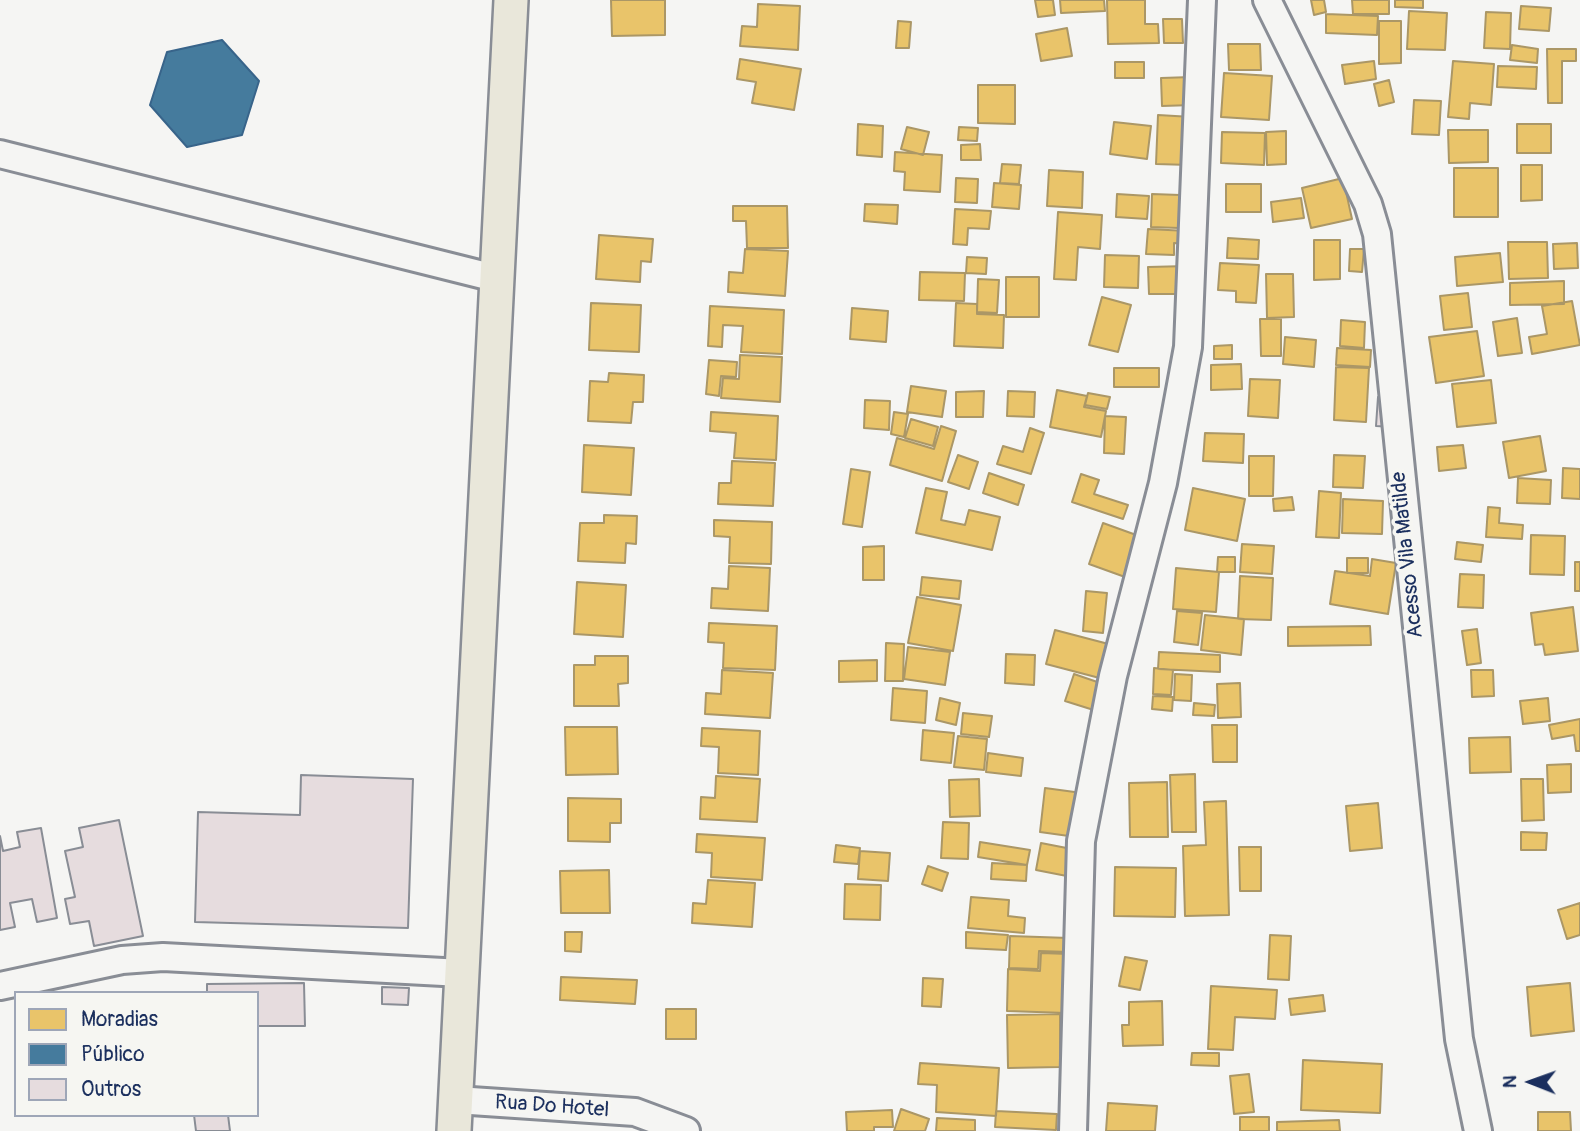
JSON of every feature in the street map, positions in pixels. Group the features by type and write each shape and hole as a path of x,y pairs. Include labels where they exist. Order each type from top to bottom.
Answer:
{"main road":[{"path":"455,1116 511,0"}],"street":[{"path":"1073,1131 1081,841 1113,676 1163,482 1188,347 1202,0"},
{"name":"Acesso Vila Matilde","path":"1267,0 1368,204 1377,234 1402,508 1459,1039 1478,1131"},
{"path":"0,154 499,279"},
{"path":"0,986 122,960 163,957 462,973"},
{"name":"Rua Do Hotel","path":"455,1116 635,1112 686,1131"}],"building: Moradias":[{"path":"611,0 665,0 665,35 612,36"},
{"path":"1035,0 1053,0 1055,15 1038,17"},
{"path":"1060,0 1104,0 1105,11 1061,13"},
{"path":"1107,0 1145,0 1145,24 1158,24 1159,43 1108,44"},
{"path":"1311,0 1324,0 1326,12 1314,15"},
{"path":"1352,0 1389,0 1389,14 1353,14"},
{"path":"1395,0 1423,0 1423,8 1395,7"},
{"path":"758,4 800,6 798,50 740,46 742,26 757,27"},
{"path":"1521,6 1551,8 1549,31 1519,29"},
{"path":"1409,11 1447,13 1445,50 1407,49"},
{"path":"1486,12 1511,13 1510,49 1484,48"},
{"path":"1326,14 1378,16 1377,35 1326,33"},
{"path":"1163,19 1182,19 1183,43 1164,43"},
{"path":"898,21 911,22 909,48 896,48"},
{"path":"1379,21 1401,21 1401,63 1379,64"},
{"path":"1067,28 1072,56 1041,61 1036,34"},
{"path":"1228,44 1260,44 1261,70 1229,70"},
{"path":"1512,45 1538,49 1537,63 1510,60"},
{"path":"1547,49 1576,49 1576,61 1562,61 1562,103 1548,103"},
{"path":"740,59 801,69 794,110 752,103 756,82 737,79"},
{"path":"1374,61 1376,79 1345,84 1342,65"},
{"path":"1453,61 1494,64 1491,105 1470,103 1469,119 1448,117"},
{"path":"1115,62 1144,62 1144,78 1115,78"},
{"path":"1498,66 1537,67 1536,89 1497,87"},
{"path":"1224,73 1272,76 1269,120 1221,117"},
{"path":"1192,77 1193,105 1162,106 1161,78"},
{"path":"1389,80 1394,102 1379,106 1374,84"},
{"path":"978,85 1015,85 1015,124 978,123"},
{"path":"1414,100 1441,101 1439,135 1412,134"},
{"path":"1158,115 1192,117 1190,165 1156,164"},
{"path":"1114,122 1151,126 1147,159 1110,154"},
{"path":"858,124 883,126 882,157 857,155"},
{"path":"1517,124 1551,124 1551,153 1517,153"},
{"path":"907,127 929,132 923,155 901,149"},
{"path":"959,127 978,128 977,141 958,140"},
{"path":"1448,130 1488,130 1488,162 1449,163"},
{"path":"1286,131 1286,164 1267,165 1266,132"},
{"path":"1222,132 1265,133 1264,165 1221,163"},
{"path":"980,144 981,160 961,160 961,145"},
{"path":"895,152 942,155 940,192 904,190 905,172 894,171"},
{"path":"1002,164 1021,165 1019,184 1000,183"},
{"path":"1521,165 1542,165 1542,200 1521,201"},
{"path":"1454,168 1498,168 1498,217 1454,217"},
{"path":"1049,170 1083,172 1082,208 1047,206"},
{"path":"956,178 978,179 977,203 955,202"},
{"path":"1343,178 1352,219 1311,228 1302,188"},
{"path":"994,183 1021,185 1019,209 992,207"},
{"path":"1226,184 1261,184 1261,212 1226,212"},
{"path":"1117,194 1149,196 1147,219 1116,217"},
{"path":"1152,194 1180,195 1179,228 1151,227"},
{"path":"1301,198 1304,218 1273,222 1271,202"},
{"path":"865,204 898,205 897,224 864,221"},
{"path":"733,206 787,206 788,248 747,248 746,221 733,221"},
{"path":"955,209 991,211 989,229 968,228 967,245 953,244"},
{"path":"1058,212 1102,215 1100,249 1078,247 1076,280 1054,279"},
{"path":"1148,229 1188,231 1188,244 1174,243 1174,255 1146,254"},
{"path":"599,235 653,239 651,262 641,261 640,282 596,279"},
{"path":"1228,238 1259,240 1258,259 1227,258"},
{"path":"1314,240 1340,240 1340,279 1314,280"},
{"path":"1508,242 1547,242 1548,278 1509,279"},
{"path":"1577,243 1578,268 1554,269 1553,244"},
{"path":"745,249 788,251 785,296 728,292 729,272 743,273"},
{"path":"1350,249 1364,249 1362,272 1349,271"},
{"path":"1500,253 1503,282 1457,286 1455,257"},
{"path":"1105,255 1139,256 1138,288 1104,287"},
{"path":"967,257 987,258 986,274 966,273"},
{"path":"1220,263 1259,265 1256,303 1236,302 1236,291 1218,290"},
{"path":"1188,266 1189,294 1149,294 1148,267"},
{"path":"920,272 965,273 964,301 919,300"},
{"path":"1266,274 1293,274 1294,317 1267,318"},
{"path":"1006,277 1039,277 1039,317 1006,317"},
{"path":"978,279 999,280 997,313 977,312"},
{"path":"1564,281 1564,304 1510,305 1510,283"},
{"path":"1468,293 1472,327 1444,330 1440,296"},
{"path":"1102,297 1131,305 1118,352 1089,345"},
{"path":"1572,301 1580,345 1532,354 1529,337 1547,334 1542,306"},
{"path":"591,303 641,305 639,352 589,350"},
{"path":"956,303 977,304 977,314 1004,315 1003,348 954,346"},
{"path":"710,306 784,310 782,354 741,352 743,326 723,325 722,347 708,346"},
{"path":"852,308 888,311 886,342 850,339"},
{"path":"1517,318 1522,353 1498,356 1493,322"},
{"path":"1260,319 1281,319 1281,356 1261,356"},
{"path":"1341,320 1365,322 1364,348 1340,346"},
{"path":"1477,331 1484,376 1436,383 1429,337"},
{"path":"1285,337 1316,340 1314,367 1283,364"},
{"path":"1232,345 1232,359 1214,359 1214,346"},
{"path":"1337,348 1371,350 1370,367 1336,365"},
{"path":"740,355 782,357 780,402 721,398 723,378 739,379"},
{"path":"709,360 737,362 736,377 721,376 719,396 706,394"},
{"path":"1241,364 1242,389 1211,390 1211,365"},
{"path":"1336,367 1369,368 1366,422 1334,420"},
{"path":"1114,368 1159,368 1159,387 1114,387"},
{"path":"609,373 644,375 643,402 633,402 631,423 588,421 590,381 608,382"},
{"path":"1250,379 1280,380 1278,418 1248,416"},
{"path":"1491,380 1496,423 1457,427 1452,384"},
{"path":"911,386 946,391 942,417 907,412"},
{"path":"1057,390 1087,396 1084,407 1106,411 1101,437 1050,427"},
{"path":"984,391 983,417 956,417 956,392"},
{"path":"1008,391 1035,392 1034,417 1007,416"},
{"path":"1088,393 1110,397 1107,409 1085,405"},
{"path":"865,400 890,401 889,430 864,428"},
{"path":"711,412 778,416 776,460 734,458 736,433 710,431"},
{"path":"894,412 908,414 904,437 891,434"},
{"path":"1105,416 1126,417 1124,454 1104,453"},
{"path":"911,419 938,427 933,446 905,438"},
{"path":"941,426 956,431 942,481 890,465 897,438 934,449"},
{"path":"1030,428 1044,433 1031,474 997,464 1003,446 1023,452"},
{"path":"1205,433 1244,434 1243,463 1203,461"},
{"path":"1540,436 1546,471 1509,478 1503,442"},
{"path":"584,445 634,448 631,495 582,492"},
{"path":"1463,445 1466,468 1439,471 1437,447"},
{"path":"958,455 978,462 969,489 948,482"},
{"path":"1334,455 1365,456 1363,488 1333,487"},
{"path":"1249,456 1274,456 1273,496 1249,496"},
{"path":"732,461 775,463 773,506 718,504 719,483 731,483"},
{"path":"1563,468 1580,469 1580,499 1562,498"},
{"path":"851,469 870,472 862,527 843,524"},
{"path":"989,473 1024,485 1018,505 983,493"},
{"path":"1081,474 1099,480 1094,494 1128,505 1123,519 1072,502"},
{"path":"1518,478 1551,480 1550,504 1517,503"},
{"path":"926,488 947,492 941,520 965,525 969,510 1000,517 992,550 916,533"},
{"path":"1193,488 1245,499 1237,541 1185,530"},
{"path":"1319,491 1341,493 1339,538 1316,537"},
{"path":"1292,497 1294,510 1274,511 1273,499"},
{"path":"1343,499 1383,501 1382,534 1342,533"},
{"path":"1488,507 1500,508 1499,523 1523,525 1522,539 1486,537"},
{"path":"604,515 637,516 636,544 626,543 625,563 578,561 580,523 604,523"},
{"path":"714,520 772,522 771,564 729,563 730,537 714,536"},
{"path":"1103,523 1139,536 1125,577 1089,564"},
{"path":"1531,535 1565,536 1564,575 1530,574"},
{"path":"1457,542 1483,545 1481,562 1455,559"},
{"path":"1242,544 1274,546 1272,574 1240,572"},
{"path":"884,546 884,580 863,580 863,547"},
{"path":"1218,557 1235,557 1235,572 1217,572"},
{"path":"1347,558 1368,558 1368,573 1347,573"},
{"path":"1372,559 1396,563 1388,614 1330,604 1335,571 1370,576"},
{"path":"1575,562 1580,562 1580,591 1575,591"},
{"path":"729,566 770,568 768,611 711,608 712,588 728,589"},
{"path":"1176,568 1219,572 1216,612 1173,609"},
{"path":"1460,574 1484,575 1483,608 1458,607"},
{"path":"1240,576 1273,578 1271,620 1238,619"},
{"path":"922,577 961,581 959,599 920,595"},
{"path":"577,582 626,585 623,637 574,634"},
{"path":"1086,591 1107,593 1103,633 1083,631"},
{"path":"917,597 961,605 953,651 908,643"},
{"path":"1573,607 1578,651 1545,655 1543,644 1535,645 1531,613"},
{"path":"1177,611 1202,613 1198,645 1174,642"},
{"path":"1205,615 1244,619 1241,655 1201,650"},
{"path":"709,623 777,626 775,670 723,668 724,643 708,642"},
{"path":"1370,626 1371,645 1288,646 1288,627"},
{"path":"1477,629 1481,663 1467,665 1462,631"},
{"path":"1055,630 1120,647 1111,681 1046,664"},
{"path":"886,643 904,644 903,681 885,681"},
{"path":"908,647 950,652 945,685 904,679"},
{"path":"1159,652 1220,655 1220,672 1158,669"},
{"path":"1006,654 1035,655 1034,685 1005,683"},
{"path":"595,656 628,656 628,683 618,684 619,706 574,706 574,665 595,665"},
{"path":"877,660 877,681 839,682 839,661"},
{"path":"1154,668 1173,670 1171,695 1153,694"},
{"path":"722,670 773,673 770,718 705,714 706,693 721,694"},
{"path":"1471,670 1493,670 1494,696 1472,697"},
{"path":"1074,674 1109,686 1100,712 1065,701"},
{"path":"1175,674 1192,675 1191,701 1174,700"},
{"path":"1240,683 1241,717 1218,718 1217,684"},
{"path":"893,688 927,691 925,723 891,720"},
{"path":"1153,696 1173,697 1172,711 1152,709"},
{"path":"940,698 960,703 956,725 936,720"},
{"path":"1548,698 1550,721 1523,724 1520,701"},
{"path":"1194,703 1215,705 1214,716 1193,715"},
{"path":"963,713 992,716 989,737 961,734"},
{"path":"1580,719 1580,751 1576,751 1574,735 1552,739 1549,725"},
{"path":"1212,725 1237,725 1237,762 1213,762"},
{"path":"565,727 617,727 618,774 566,775"},
{"path":"702,728 760,731 758,775 718,773 719,747 701,746"},
{"path":"923,730 954,733 951,763 921,760"},
{"path":"958,736 987,739 984,770 954,767"},
{"path":"1510,737 1511,772 1470,773 1469,738"},
{"path":"988,753 1023,758 1021,776 986,772"},
{"path":"1571,764 1571,792 1548,793 1547,765"},
{"path":"1195,774 1196,832 1172,832 1170,775"},
{"path":"716,776 760,779 757,822 700,819 701,797 715,798"},
{"path":"979,779 980,816 950,817 949,780"},
{"path":"1521,779 1543,779 1544,820 1522,821"},
{"path":"1167,782 1168,837 1130,837 1129,783"},
{"path":"1045,788 1082,793 1076,837 1040,832"},
{"path":"568,798 621,799 621,823 610,823 610,842 568,841"},
{"path":"1226,801 1229,915 1185,916 1183,846 1206,845 1204,802"},
{"path":"1378,803 1382,848 1350,851 1346,806"},
{"path":"943,822 969,823 968,859 941,858"},
{"path":"1521,832 1547,833 1546,850 1521,850"},
{"path":"697,834 765,838 762,880 711,877 712,853 696,852"},
{"path":"980,842 1030,850 1027,865 978,857"},
{"path":"1041,843 1082,851 1077,878 1036,870"},
{"path":"836,845 860,848 858,864 834,862"},
{"path":"1239,847 1261,847 1261,891 1240,891"},
{"path":"860,851 890,853 888,881 858,879"},
{"path":"992,863 1027,865 1026,881 991,879"},
{"path":"928,866 948,873 942,891 922,884"},
{"path":"1115,867 1176,868 1175,917 1114,916"},
{"path":"609,870 610,913 561,913 560,871"},
{"path":"708,880 755,883 752,927 692,923 693,903 706,904"},
{"path":"845,884 881,885 880,920 844,919"},
{"path":"971,897 1009,900 1008,916 1025,918 1024,933 968,928"},
{"path":"1580,903 1580,935 1567,939 1558,910"},
{"path":"565,932 582,932 581,952 565,951"},
{"path":"966,932 1008,935 1006,950 966,948"},
{"path":"1270,935 1291,936 1289,980 1268,979"},
{"path":"1010,936 1069,938 1069,952 1039,951 1038,969 1009,968"},
{"path":"1041,953 1069,954 1066,1013 1007,1011 1008,969 1040,971"},
{"path":"1125,957 1147,961 1140,990 1119,986"},
{"path":"561,977 637,980 635,1004 560,1000"},
{"path":"923,978 943,979 941,1007 922,1006"},
{"path":"1570,983 1574,1031 1531,1036 1527,987"},
{"path":"1211,986 1277,990 1275,1019 1235,1017 1233,1050 1208,1049"},
{"path":"1323,995 1325,1011 1291,1015 1289,999"},
{"path":"1162,1001 1163,1045 1123,1046 1122,1025 1129,1025 1129,1002"},
{"path":"666,1009 696,1009 696,1039 666,1039"},
{"path":"1060,1014 1060,1067 1008,1068 1007,1015"},
{"path":"1192,1053 1219,1053 1219,1066 1191,1065"},
{"path":"1303,1060 1382,1064 1380,1113 1301,1110"},
{"path":"920,1063 999,1068 996,1116 936,1112 937,1085 918,1084"},
{"path":"1249,1074 1254,1112 1234,1114 1230,1076"},
{"path":"1108,1103 1157,1106 1155,1131 1106,1131"},
{"path":"901,1109 929,1119 925,1131 894,1131"},
{"path":"892,1110 893,1127 874,1127 874,1131 847,1131 846,1112"},
{"path":"996,1111 1057,1114 1056,1130 995,1127"},
{"path":"1538,1112 1570,1112 1571,1131 1538,1131"},
{"path":"1240,1117 1269,1117 1269,1131 1240,1131"},
{"path":"937,1118 975,1120 975,1131 936,1131"},
{"path":"1339,1120 1340,1131 1277,1131 1277,1122"}],"building: Público":[{"path":"222,40 259,81 242,135 187,147 150,105 167,52"}],"building: Outros":[{"path":"1378,397 1395,398 1393,427 1376,426"},
{"path":"301,775 413,779 408,928 195,922 198,812 300,815"},
{"path":"119,820 143,936 94,946 89,921 70,924 65,899 75,897 65,851 83,847 79,828"},
{"path":"41,828 57,918 37,922 32,899 10,903 15,927 0,930 0,836 3,851 20,847 17,832"},
{"path":"304,983 305,1026 259,1026 259,991 207,991 207,984"},
{"path":"382,987 409,988 408,1005 382,1004"},
{"path":"194,1117 228,1117 230,1131 196,1131"}]}
